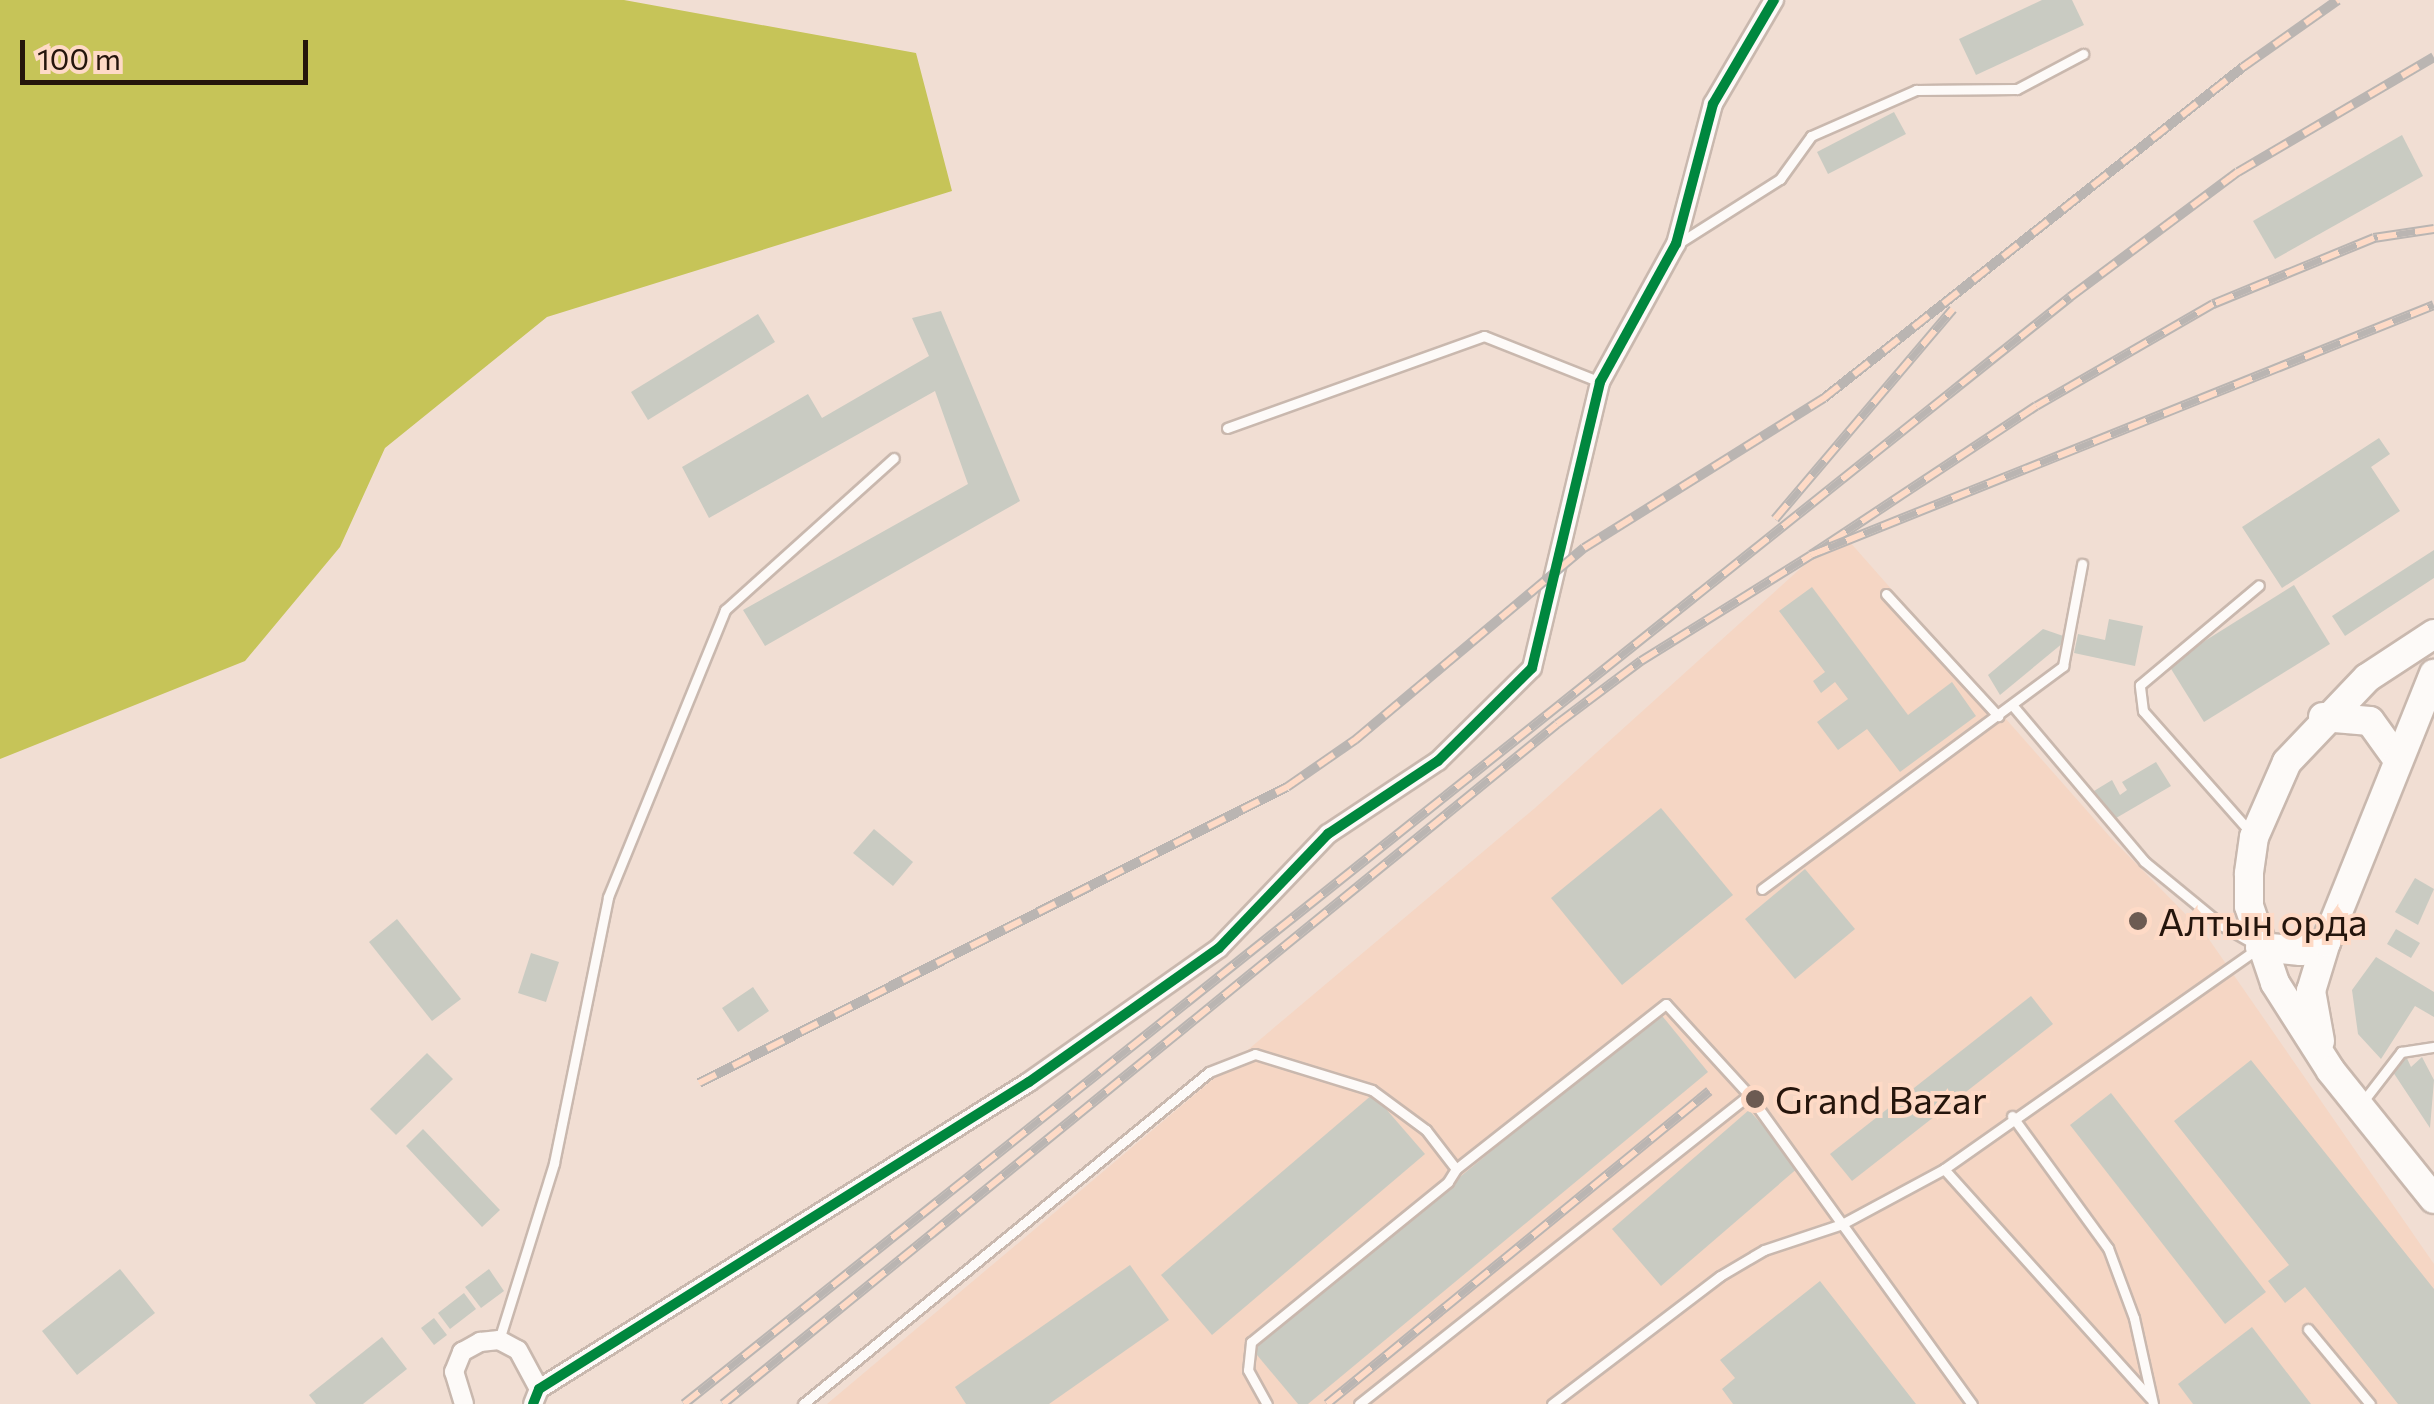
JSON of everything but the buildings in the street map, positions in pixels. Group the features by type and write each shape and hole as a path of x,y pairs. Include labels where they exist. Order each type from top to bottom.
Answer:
{"main road":[{"path":"2434,634 2323,717 2287,762 2254,836 2249,906 2275,983 2332,1070 2434,1199"},
{"path":"2332,1070 2314,1022 2312,991 2326,942 2434,674"},
{"path":"2323,717 2350,714 2370,721 2398,760"},
{"path":"2260,947 2301,952 2326,942"}],"street":[{"path":"464,1404 454,1372 462,1352 499,1340 530,1365 536,1396 1029,1082 1219,948 1328,834 1438,761 1532,668 1600,382 1676,244 1713,104 1774,0"}],"lane":[{"path":"1676,244 1780,179 1812,136 1916,90 2017,89 2083,54"},
{"path":"1228,428 1484,336 1600,382"},
{"path":"499,1340 554,1163 608,897 724,610 894,458"},
{"path":"1762,890 1998,716 2068,658 2082,564"},
{"path":"2254,836 2143,711 2140,685 2259,584"},
{"path":"1886,594 1998,716"},
{"path":"1552,1404 1720,1276 1764,1250 1842,1224 1944,1169 2012,1116 2260,947 2224,926 2144,862 2012,704"},
{"path":"1268,1404 1248,1370 1251,1342 1448,1182 1456,1169 1666,1004 1749,1095 1972,1404"},
{"path":"2360,1106 2401,1052 2434,1047"},
{"path":"803,1404 1230,1060 1271,1056 1372,1090 1426,1130 1456,1169"},
{"path":"1359,1404 1749,1095"},
{"path":"2012,1116 2108,1248 2134,1318 2154,1403"},
{"path":"1944,1169 2154,1403"},
{"path":"2308,1329 2370,1404"}],"shaded area":[{"path":"0,0 624,0 916,53 952,191 547,317 385,448 340,547 245,661 0,759"},
{"name":"Grand Bazar","path":"1841,532 2111,838 2206,935 2434,1264 2434,1404 827,1404 1535,808"}],"railway":[{"path":"699,1083 1287,787 1355,740 1584,548 1824,398 2243,67 2338,0"},
{"path":"684,1404 2070,297 2238,172 2434,57"},
{"path":"2434,229 2374,238 2213,304 2036,406 1811,555 2434,305"},
{"path":"1775,519 1953,309"},
{"path":"723,1404 1557,724 1641,661 1811,555"},
{"path":"1327,1404 1709,1091"}],"cycle path":[{"path":"533,1404 539,1389 1029,1082 1219,948 1328,834 1438,761 1532,668 1600,382 1676,244 1713,104 1774,0"}],"place":[{"name":"Алтын орда","path":"2138,921"},
{"name":"Grand Bazar","path":"1755,1099"}]}
